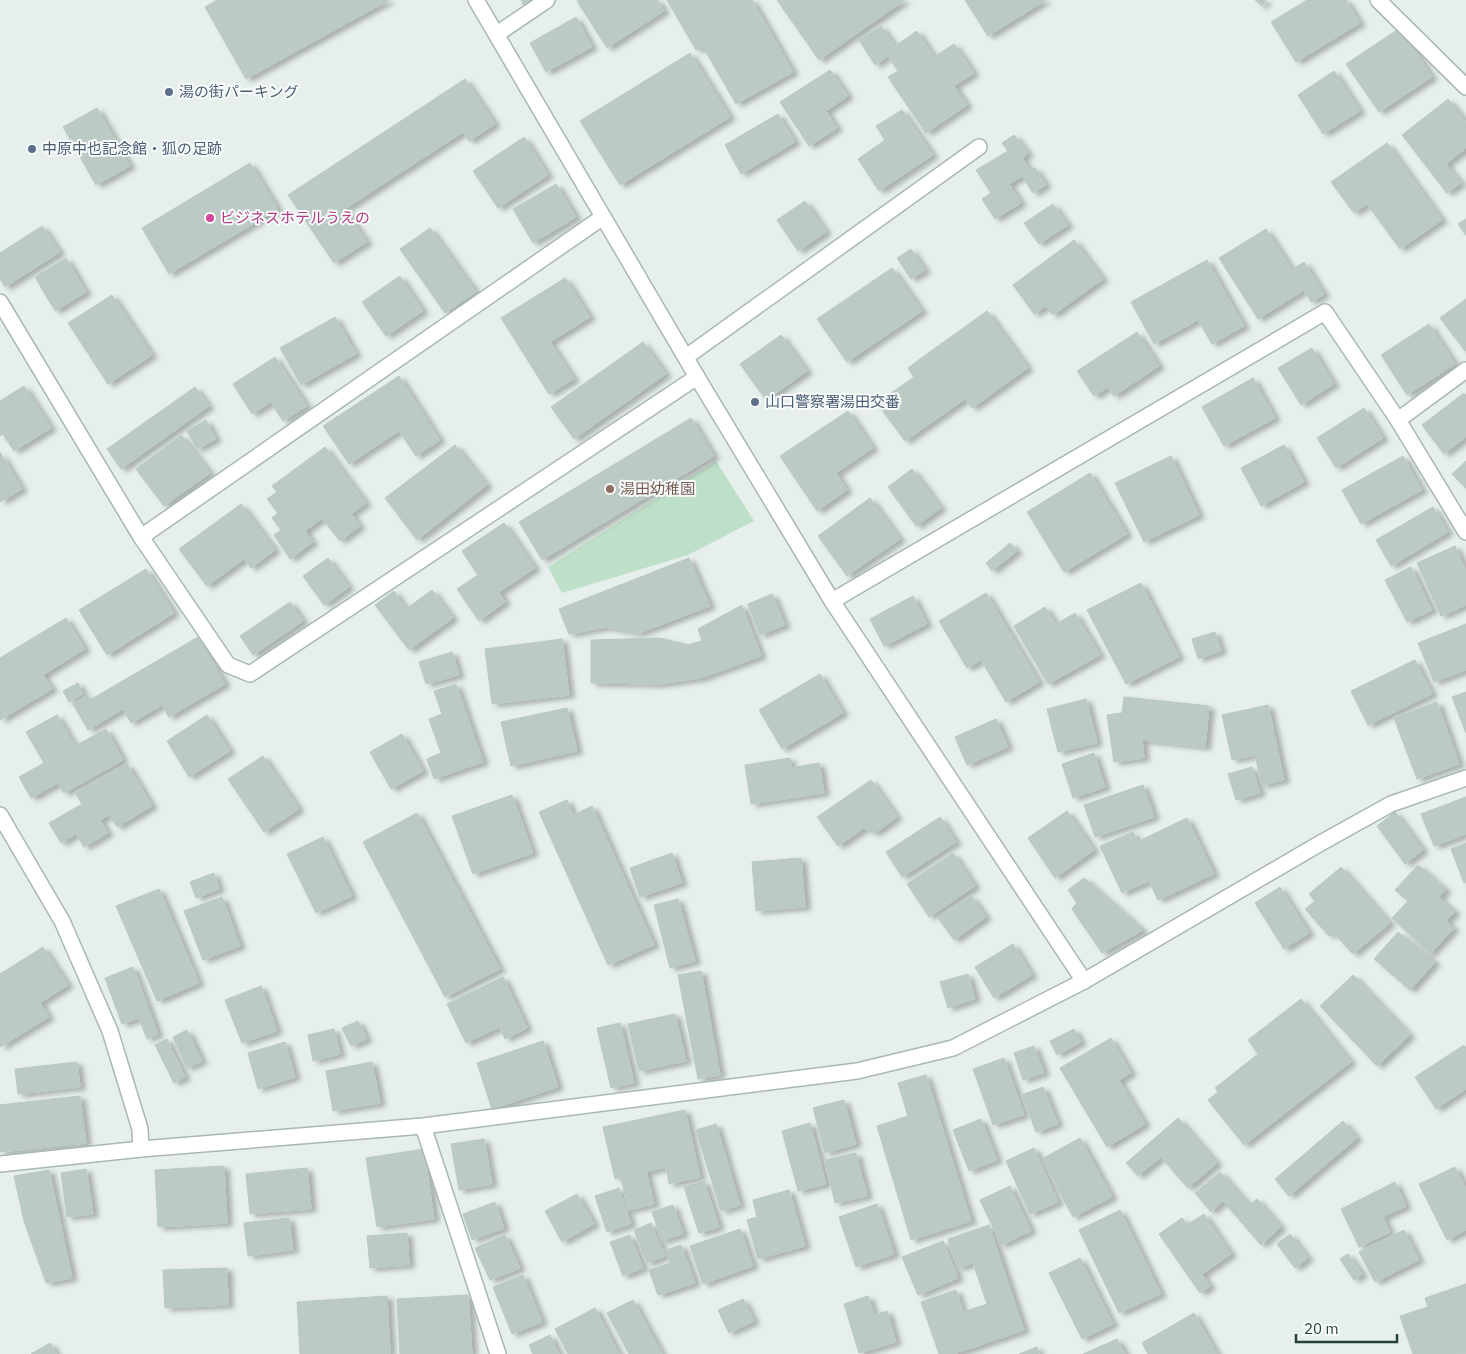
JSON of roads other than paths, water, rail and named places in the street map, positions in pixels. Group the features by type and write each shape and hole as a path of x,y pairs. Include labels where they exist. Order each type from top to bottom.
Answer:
{"street":[{"path":"476,0 697,377 832,601 1084,981"},
{"path":"497,34 547,0"},
{"path":"1378,0 1466,87"},
{"path":"686,357 979,147"},
{"path":"142,537 603,217"},
{"path":"0,302 142,537 228,665 250,674 697,377"},
{"path":"832,601 1325,312 1398,420 1466,531"},
{"path":"1398,420 1466,370"},
{"path":"0,1164 141,1149 423,1126 857,1071 952,1048 1084,981 1391,804 1466,778"},
{"path":"0,815 62,921 110,1031 140,1129 141,1149"},
{"path":"423,1126 498,1354"}],"place":[{"name":"湯の街パーキング","path":"169,92"},
{"name":"中原中也記念館・狐の足跡","path":"32,149"},
{"name":"ビジネスホテルうえの","path":"210,218"},
{"name":"山口警察署湯田交番","path":"755,402"},
{"name":"湯田幼稚園","path":"610,489"}]}
